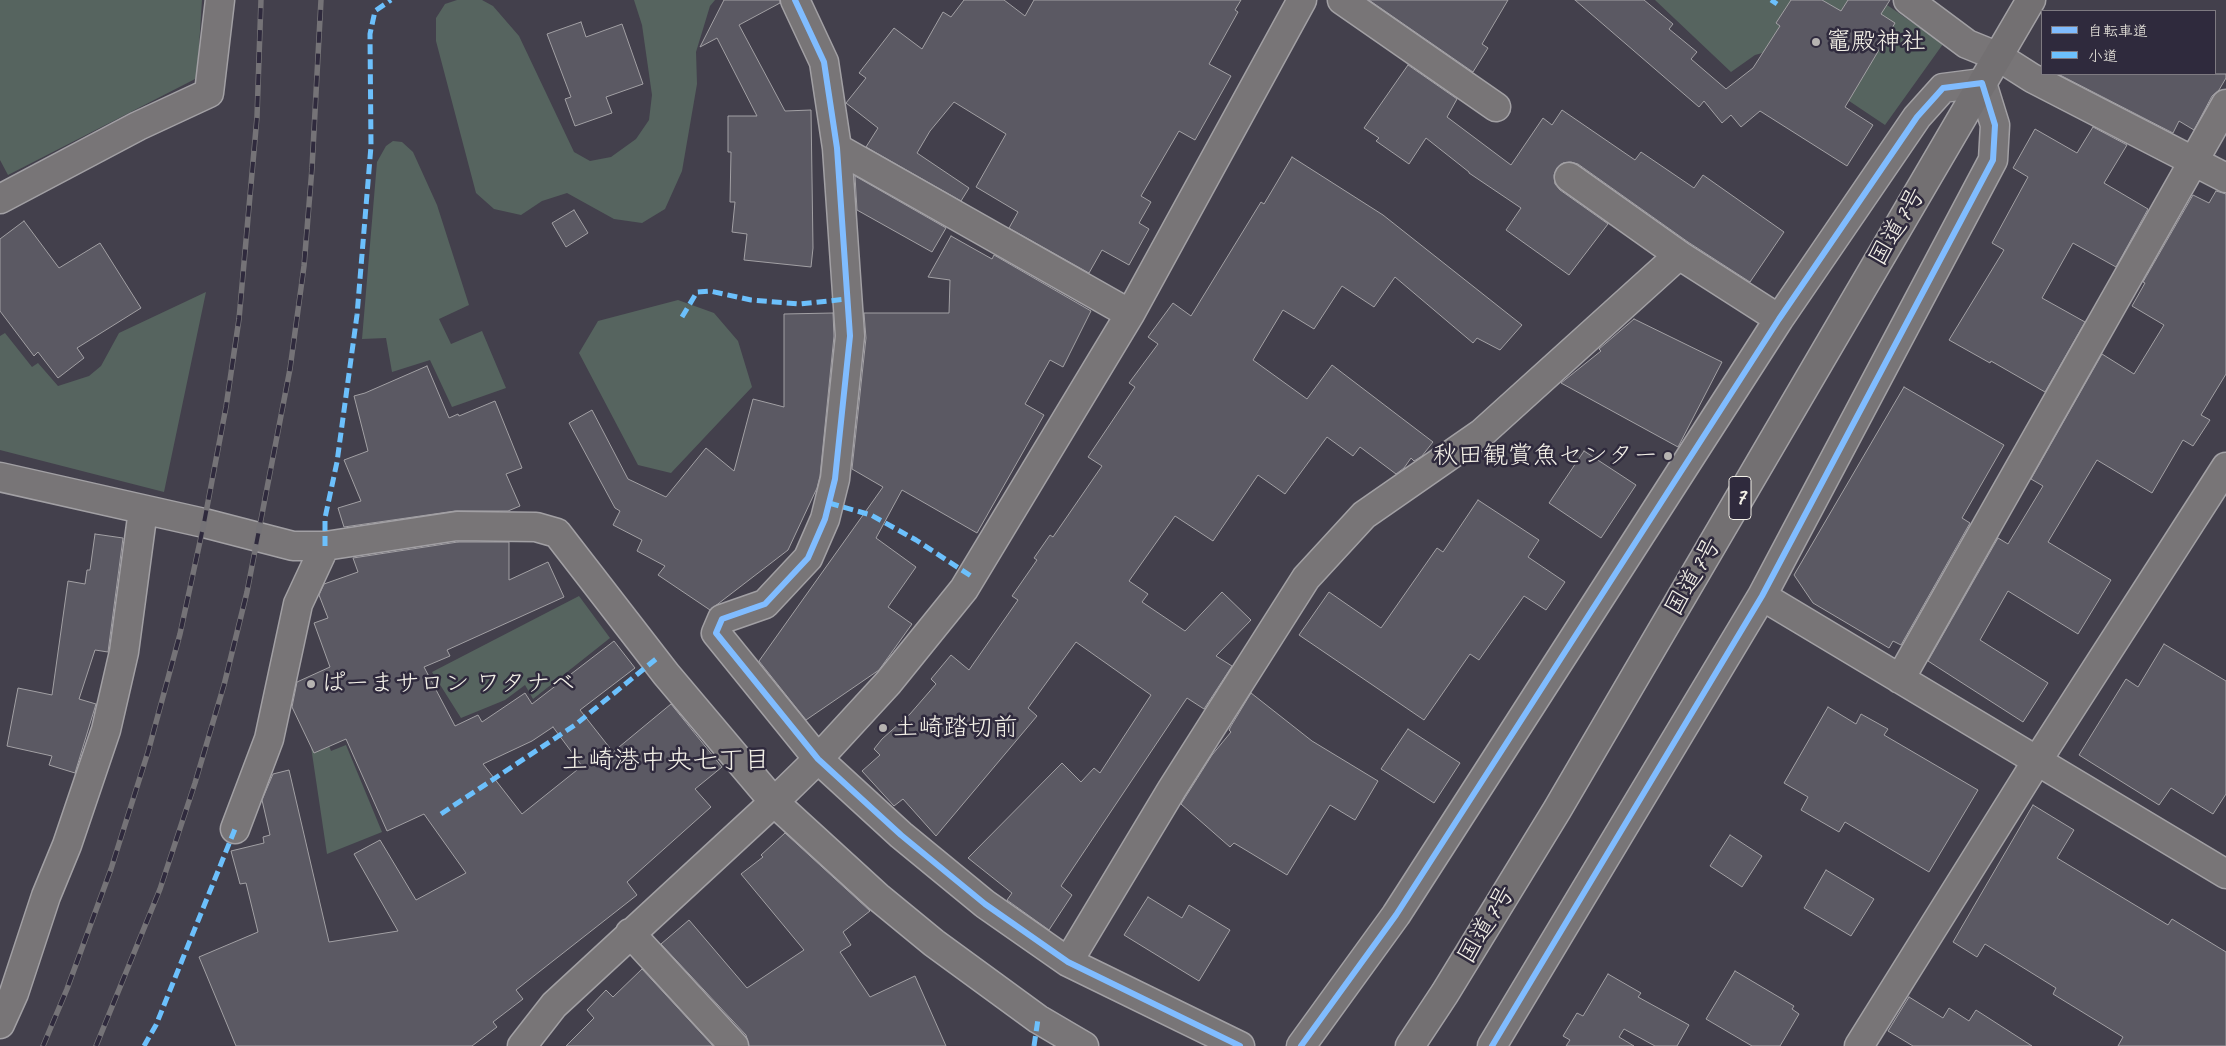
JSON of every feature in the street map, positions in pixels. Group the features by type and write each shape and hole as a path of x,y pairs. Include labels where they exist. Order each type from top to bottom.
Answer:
{"highway":[{"name":"国道7号","path":"1410,1046 1445,994 1557,810 2031,0"}],"street":[{"path":"0,199 138,126 209,93 220,0"},
{"path":"795,0 824,62 837,148 850,336 835,479 827,511 808,558 765,604 722,619 716,633 818,758 901,835 985,904 1068,962 1240,1046"},
{"path":"522,1046 554,1006 630,933 774,802 818,758 888,683 964,588 1130,314 1302,0"},
{"path":"1342,0 1496,107"},
{"path":"1908,0 1967,44 1999,57 2032,78 2226,178"},
{"path":"1301,1046 1401,907 1779,319 1916,117 1943,88 1982,83 1996,125 1993,160 1762,596 1492,1046"},
{"path":"1900,679 2226,104"},
{"path":"837,148 1130,314"},
{"path":"1569,177 1679,255 1779,319"},
{"path":"1068,962 1172,789 1306,578 1364,515 1482,433 1679,255"},
{"path":"1859,1046 2037,761 2226,467"},
{"path":"0,477 293,546 325,546 457,526 536,527 557,533 666,674 774,802 878,897 934,943 1038,1019 1084,1046"},
{"path":"0,1024 14,993 46,896 67,845 106,730 124,652 143,510"},
{"path":"235,829 269,739 298,604 325,546"},
{"path":"1762,596 2226,874"},
{"path":"630,933 734,1046"}],"shaded area":[{"path":"0,0 202,0 197,78 8,175 0,160"},
{"path":"457,0 482,0 493,6 519,36 574,152 590,161 611,157 636,139 649,120 652,95 642,25 634,0 715,0 710,6 696,52 697,84 682,171 665,209 642,223 614,219 567,193 542,201 521,215 494,209 476,193 436,41 436,18 445,4"},
{"path":"1655,0 1880,0 1943,44 1885,125 1773,50 1755,55 1731,72"},
{"path":"393,141 402,142 413,152 437,205 469,305 439,319 451,344 482,331 506,388 452,407 430,360 392,372 386,338 362,339 377,162 386,146"},
{"path":"206,292 164,492 0,450 0,336 5,333 32,367 38,363 58,386 89,376 101,366 119,333"},
{"path":"678,300 714,313 738,341 752,387 671,473 638,465 579,353 598,321"},
{"path":"579,596 610,638 533,699 525,685 505,700 461,718 432,672"},
{"path":"324,733 331,751 346,745 382,832 327,854 310,740"}],"building":[{"path":"724,0 780,0 780,3 739,25 785,111 811,110 813,248 811,267 744,260 747,234 732,232 735,202 730,202 731,152 728,152 728,116 757,116 717,38 700,47"},
{"path":"964,0 1004,0 1025,16 1034,0 1241,0 1235,10 1238,12 1209,64 1231,76 1195,140 1179,131 1141,196 1151,202 1139,223 1149,229 1129,265 1102,250 1089,273 1009,228 1018,212 976,187 1006,134 954,102 930,131 917,153 969,188 961,201 866,147 878,128 846,103 866,78 859,73 894,28 922,49 943,12 951,17"},
{"path":"1369,0 1508,0 1482,44 1488,48 1473,72"},
{"path":"1575,0 1644,0 1673,24 1669,29 1697,52 1691,59 1726,89 1753,68 1780,26 1776,23 1791,0 1822,0 1841,11 1848,0 1890,0 1881,14 1895,23 1845,107 1873,125 1847,166 1760,111 1741,127 1731,115 1722,123 1704,101 1699,107"},
{"path":"581,22 586,37 622,24 643,84 606,97 612,113 575,126 565,99 571,97 547,34"},
{"path":"1408,65 1457,99 1447,117 1511,165 1543,118 1552,125 1562,110 1635,160 1641,152 1694,188 1703,175 1784,232 1750,282 1688,242 1578,164 1571,162 1563,163 1557,168 1554,175 1555,184 1560,190 1608,224 1569,275 1506,230 1521,208 1469,173 1426,138 1409,164 1376,141 1379,138 1364,128"},
{"path":"2226,74 2226,78 2219,90 2212,96 2194,130 2179,121 2173,133 2060,75"},
{"path":"2093,127 2127,145 2104,183 2148,209 2116,267 2073,243 2042,298 2085,322 2045,392 1991,361 1990,363 1949,340 2004,250 1992,243 2028,177 2013,168 2035,129 2077,153"},
{"path":"1292,157 1383,215 1522,325 1500,350 1477,338 1473,343 1395,277 1374,307 1342,286 1314,329 1283,310 1253,360 1307,399 1332,365 1433,442 1422,456 1414,461 1411,458 1404,468 1396,474 1360,447 1353,456 1327,437 1285,494 1258,475 1213,541 1175,516 1129,581 1148,594 1142,602 1185,631 1222,592 1251,620 1216,656 1232,666 1204,709 1187,698 1061,886 1072,895 1049,930 1007,900 1012,893 968,858 1062,763 1081,782 1094,768 1100,773 1151,695 1076,642 1028,708 1037,716 936,836 903,799 894,806 862,771 880,755 874,749 882,739 910,714 936,684 931,679 951,655 969,670 1018,600 1012,596 1037,560 1034,558 1050,535 1053,537 1102,466 1088,457 1135,387 1129,383 1158,344 1148,337 1173,303 1191,316 1261,202 1264,204"},
{"path":"855,176 946,228 932,252 857,210"},
{"path":"2216,191 2226,194 2226,374 2201,415 2210,420 2193,446 2183,440 2152,493 2097,460 2048,542 2111,580 2078,634 2008,591 1980,640 2048,683 2023,722 1928,661 1998,538 2008,544 2043,486 2031,479 2102,354 2134,374 2164,325 2132,306 2145,283 2143,282 2193,195 2209,203"},
{"path":"574,210 588,233 566,247 552,223"},
{"path":"24,221 59,268 100,243 141,308 77,348 84,358 58,378 38,352 34,356 0,311 0,239"},
{"path":"951,236 992,259 994,255 1091,311 1063,367 1050,360 1025,404 1044,415 977,533 902,490 876,538 916,567 888,607 912,624 879,670 806,720 759,661 883,487 852,469 866,338 864,313 949,313 950,280 928,277"},
{"path":"833,313 834,336 820,476 817,488 788,550 710,610 658,575 665,566 637,551 642,540 613,525 620,511 615,508 569,423 592,410 628,479 666,497 706,448 734,471 753,399 784,407 784,314"},
{"path":"1634,319 1722,362 1678,447 1561,383 1601,351 1599,349"},
{"path":"427,366 449,418 458,414 459,416 495,401 522,468 506,474 520,506 508,511 455,511 344,527 338,508 361,501 344,460 368,451 354,396"},
{"path":"1904,387 2004,445 1962,518 1970,523 1901,645 1893,641 1889,648 1813,603 1794,575"},
{"path":"1584,451 1636,485 1601,538 1549,503"},
{"path":"1478,500 1539,540 1528,557 1565,582 1546,610 1524,596 1479,660 1470,654 1424,720 1299,635 1329,592 1381,628 1437,548 1443,552"},
{"path":"95,534 123,538 108,652 95,650 79,699 96,704 75,773 49,765 52,756 7,746 18,688 52,695 68,581 85,584 87,570 90,570"},
{"path":"458,542 509,542 509,580 548,562 564,597 447,650 450,656 424,667 455,726 478,715 482,722 525,693 532,704 614,641 635,668 580,710 613,752 671,704 722,767 695,789 711,807 627,882 637,895 516,990 523,999 493,1022 497,1027 472,1046 236,1046 199,957 258,932 246,883 240,884 231,851 264,843 263,837 270,835 262,800 273,774 289,770 329,942 398,931 354,854 380,840 416,900 466,873 424,814 387,831 346,739 314,753 292,707 297,682 330,667 314,623 328,618 319,595 324,584 358,572 353,558","holes":["553,727 582,766 522,814 483,764 532,741"]},
{"path":"2164,644 2226,681 2226,794 2213,814 2171,788 2159,805 2079,755 2126,679 2138,687"},
{"path":"1251,693 1312,741 1378,781 1355,820 1330,805 1287,875 1234,843 1230,847 1181,804 1212,755 1231,732 1229,730 1231,726"},
{"path":"1828,707 1856,724 1861,714 1888,729 1884,735 1978,790 1929,872 1845,822 1839,832 1801,810 1808,797 1784,783"},
{"path":"1408,729 1460,763 1434,803 1381,769"},
{"path":"2033,805 2074,830 2057,858 2168,925 2172,919 2226,952 2226,1046 2118,1046 2123,1037 2053,994 2056,988 1985,944 1977,957 1953,942"},
{"path":"785,833 870,911 843,932 851,945 840,952 870,997 915,976 946,1046 749,1046 746,1035 661,944 689,920 747,988 804,950 741,874 763,857 761,855"},
{"path":"1730,835 1762,856 1742,887 1710,866"},
{"path":"1826,870 1874,899 1851,936 1804,908"},
{"path":"1148,897 1182,918 1189,905 1230,930 1199,981 1124,935"},
{"path":"642,969 713,1046 566,1046 594,1018 587,1010 606,990 613,997"},
{"path":"1735,971 1794,1006 1792,1009 1799,1014 1780,1046 1752,1046 1706,1019"},
{"path":"1608,974 1641,993 1638,997 1689,1025 1677,1046 1655,1046 1624,1029 1619,1037 1634,1046 1566,1046 1570,1040 1563,1036 1577,1013 1583,1016"},
{"path":"1909,997 1943,1018 1949,1008 1969,1021 1976,1010 2032,1046 1913,1046 1888,1031"}],"railway":[{"path":"43,1046 67,989 111,869 148,752 180,634 204,523 226,407 239,319 257,117 261,0"},
{"path":"96,1046 160,889 195,783 224,685 247,592 290,369 304,266 312,168 321,0"}],"marked path":[{"path":"325,546 325,518 337,462 357,315 371,146 370,34 375,11 391,0"},
{"path":"1771,0 1777,4"},
{"path":"682,317 697,292 710,291 751,300 800,304 847,299"},
{"path":"829,503 871,515 916,540 971,576"},
{"path":"441,814 575,725 656,659"},
{"path":"144,1046 156,1025 235,829"},
{"path":"1034,1046 1038,1019"}],"cycle path":[{"path":"795,0 824,62 837,148 850,336 835,479 825,519 808,558 765,604 722,619 716,633 818,759 901,835 985,904 1068,962 1240,1046"},
{"path":"1301,1046 1396,915 1779,319 1917,117 1943,88 1982,83 1995,125 1993,160 1762,596 1492,1046"}],"place":[{"name":"竈殿神社","path":"1816,42"},
{"name":"秋田観賞魚センター","path":"1668,456"},
{"name":"ぱーまサロン ワタナベ","path":"311,684"},
{"name":"土崎踏切前","path":"883,728"}],"district":[{"name":"土崎港中央七丁目","path":"666,761"}]}
